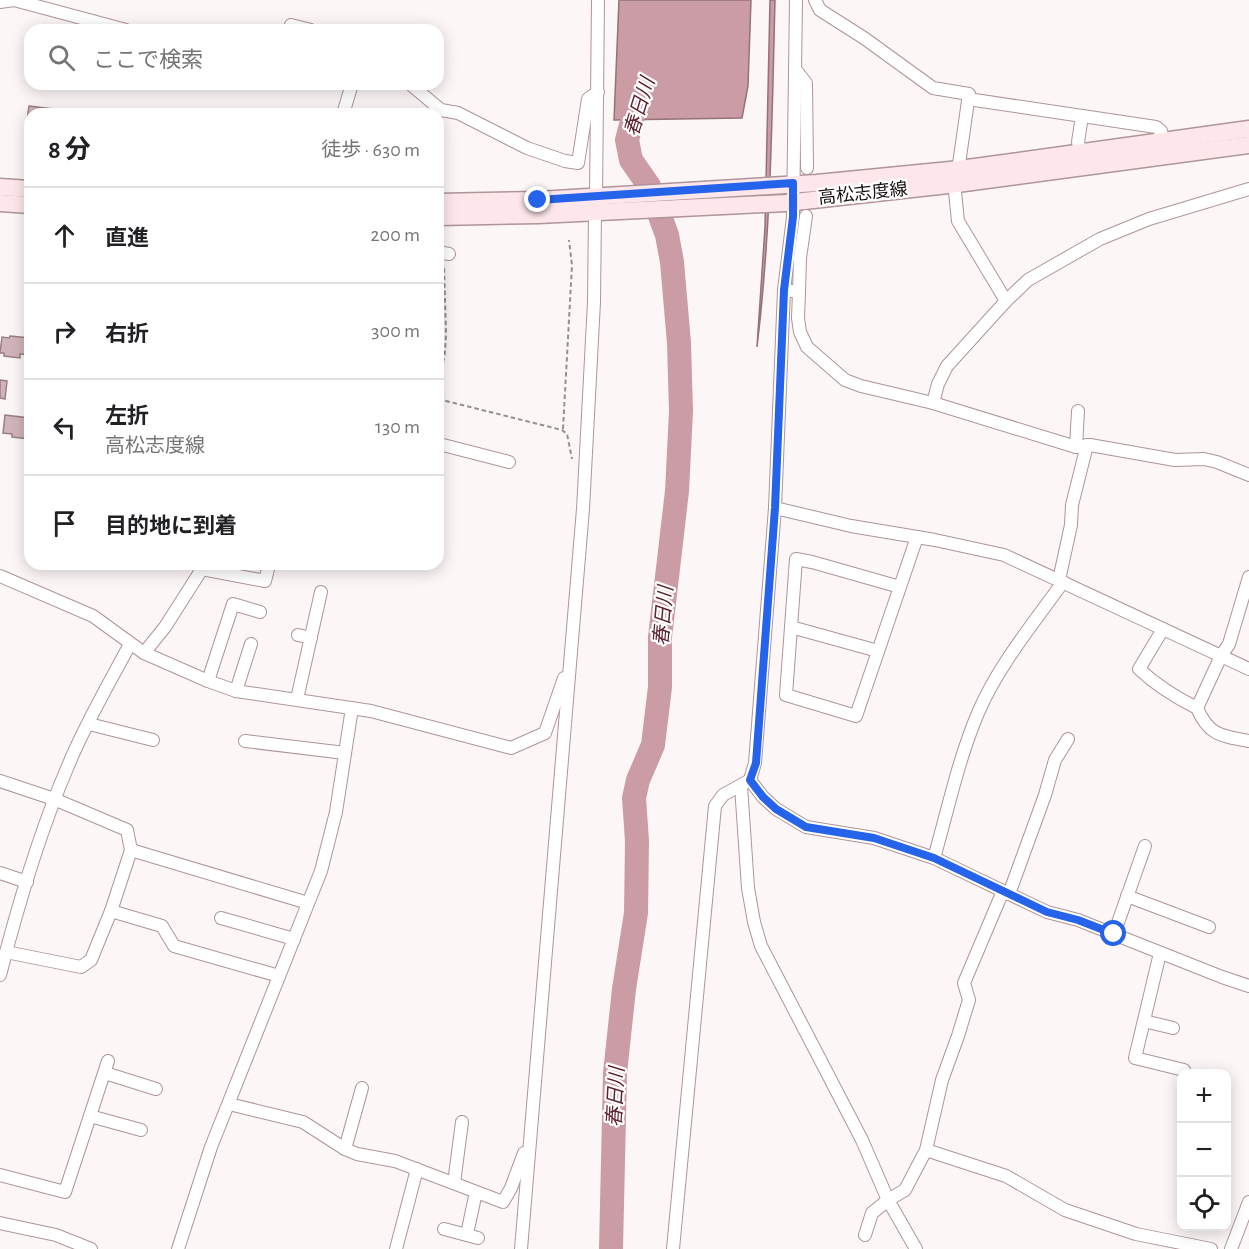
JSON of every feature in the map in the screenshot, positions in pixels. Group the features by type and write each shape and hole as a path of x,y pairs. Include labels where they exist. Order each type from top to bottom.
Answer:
{"main road":[{"name":"高松志度線","path":"444,202 538,200 600,204 789,202 958,176 1080,152 1249,129"},
{"name":"高松志度線","path":"444,217 600,204 789,184 958,176 1249,145"},
{"path":"0,187 24,189"},
{"path":"0,203 24,205"}],"street":[{"path":"0,3 14,0 104,24"},
{"path":"591,0 598,18"},
{"path":"521,1249 584,509 600,204 598,0"},
{"path":"673,1249 714,813 718,800 745,783 756,763 775,508 795,69 796,0"},
{"path":"815,0 820,10 864,38 933,88 969,94 955,192 958,221 1006,301"},
{"path":"795,69 806,83 807,168"},
{"path":"345,108 350,90"},
{"path":"417,90 439,108"},
{"path":"444,111 458,113 527,148 565,161 578,162 588,99 598,92"},
{"path":"968,99 1156,128 1161,131 1162,141"},
{"path":"1080,152 1078,142 1082,116"},
{"path":"933,404 938,384 948,366 1006,301 1028,280 1100,239 1149,219 1249,189"},
{"path":"806,216 800,258 798,318 800,332 807,347 845,380 1082,446 1175,460 1204,459 1249,475"},
{"path":"784,290 799,292"},
{"path":"934,858 961,762 979,712 1016,648 1061,581 1082,446 1078,411"},
{"path":"444,445 509,462"},
{"path":"775,508 851,526 1004,555 1249,669"},
{"path":"900,588 796,559 786,695 856,716 900,588 917,537"},
{"path":"144,653 165,627 201,570"},
{"path":"220,570 266,581 268,570"},
{"path":"0,576 93,616 144,653 236,691 371,711 512,748 545,733 570,658"},
{"path":"1197,708 1229,644 1249,577"},
{"path":"297,699 305,637 321,592"},
{"path":"208,681 234,604 260,612"},
{"path":"791,627 878,651"},
{"path":"1163,629 1139,669 1153,683 1172,696 1197,708 1202,720 1212,731 1220,736 1249,741"},
{"path":"0,975 54,799 69,763 130,644"},
{"path":"236,691 251,644"},
{"path":"178,1249 211,1147 321,871 336,812 352,708"},
{"path":"89,724 153,740"},
{"path":"865,1235 872,1213 905,1190 926,1150 942,1080 969,1000 964,983 1006,892 1045,795 1055,760 1068,739"},
{"path":"245,741 345,753"},
{"path":"0,781 54,799 127,830 131,850 92,960 86,966 81,967 6,952"},
{"path":"745,783 776,809 806,827 874,838 934,858 1047,912 1078,920 1222,978 1249,986"},
{"path":"745,783 748,888 761,946 862,1140 888,1200 916,1249"},
{"path":"1114,934 1145,846"},
{"path":"131,850 308,903"},
{"path":"0,873 27,882"},
{"path":"1127,896 1209,927"},
{"path":"111,911 162,927 174,946 279,976"},
{"path":"221,918 294,939"},
{"path":"1160,953 1135,1058 1180,1069"},
{"path":"1144,1021 1173,1028"},
{"path":"0,1175 65,1192 106,1067 156,1089"},
{"path":"345,1149 362,1088"},
{"path":"229,1104 303,1122 345,1149 357,1154 394,1161 503,1202 512,1188 530,1138"},
{"path":"90,1116 141,1130"},
{"path":"454,1183 462,1122"},
{"path":"926,1150 1006,1176 1065,1210 1136,1234 1210,1249"},
{"path":"396,1249 417,1169"},
{"path":"444,1229 472,1236 476,1192"},
{"path":"1232,1249 1249,1202"},
{"path":"0,1223 56,1235 91,1249"}],"path":[{"path":"562,430 572,265 569,240"},
{"path":"444,253 446,334 444,358"},
{"path":"444,400 562,430 567,435 574,465"}],"water":[{"path":"619,0 751,0 748,86 742,118 614,120"},
{"path":"770,0 775,0 770,174 757,347 765,227"}],"building":[{"path":"10,336 24,337 24,354 20,354 20,358 4,356 4,353 0,353 2,337 9,338"},
{"path":"0,380 7,381 5,399 0,398"},
{"path":"5,415 24,417 24,438 3,433"}],"waterway":[{"name":"春日川","path":"611,1249 615,1073 624,989 636,913 637,841 634,798 638,780 653,745 660,687 660,637 677,491 681,411 679,343 672,262 667,235 649,186 631,160 627,140 636,106 644,89"}],"route":[{"path":"538,200 793,183 793,217 784,290 775,508 756,763 750,780 776,809 806,827 874,838 934,858 1047,912 1078,920 1114,934"}]}
